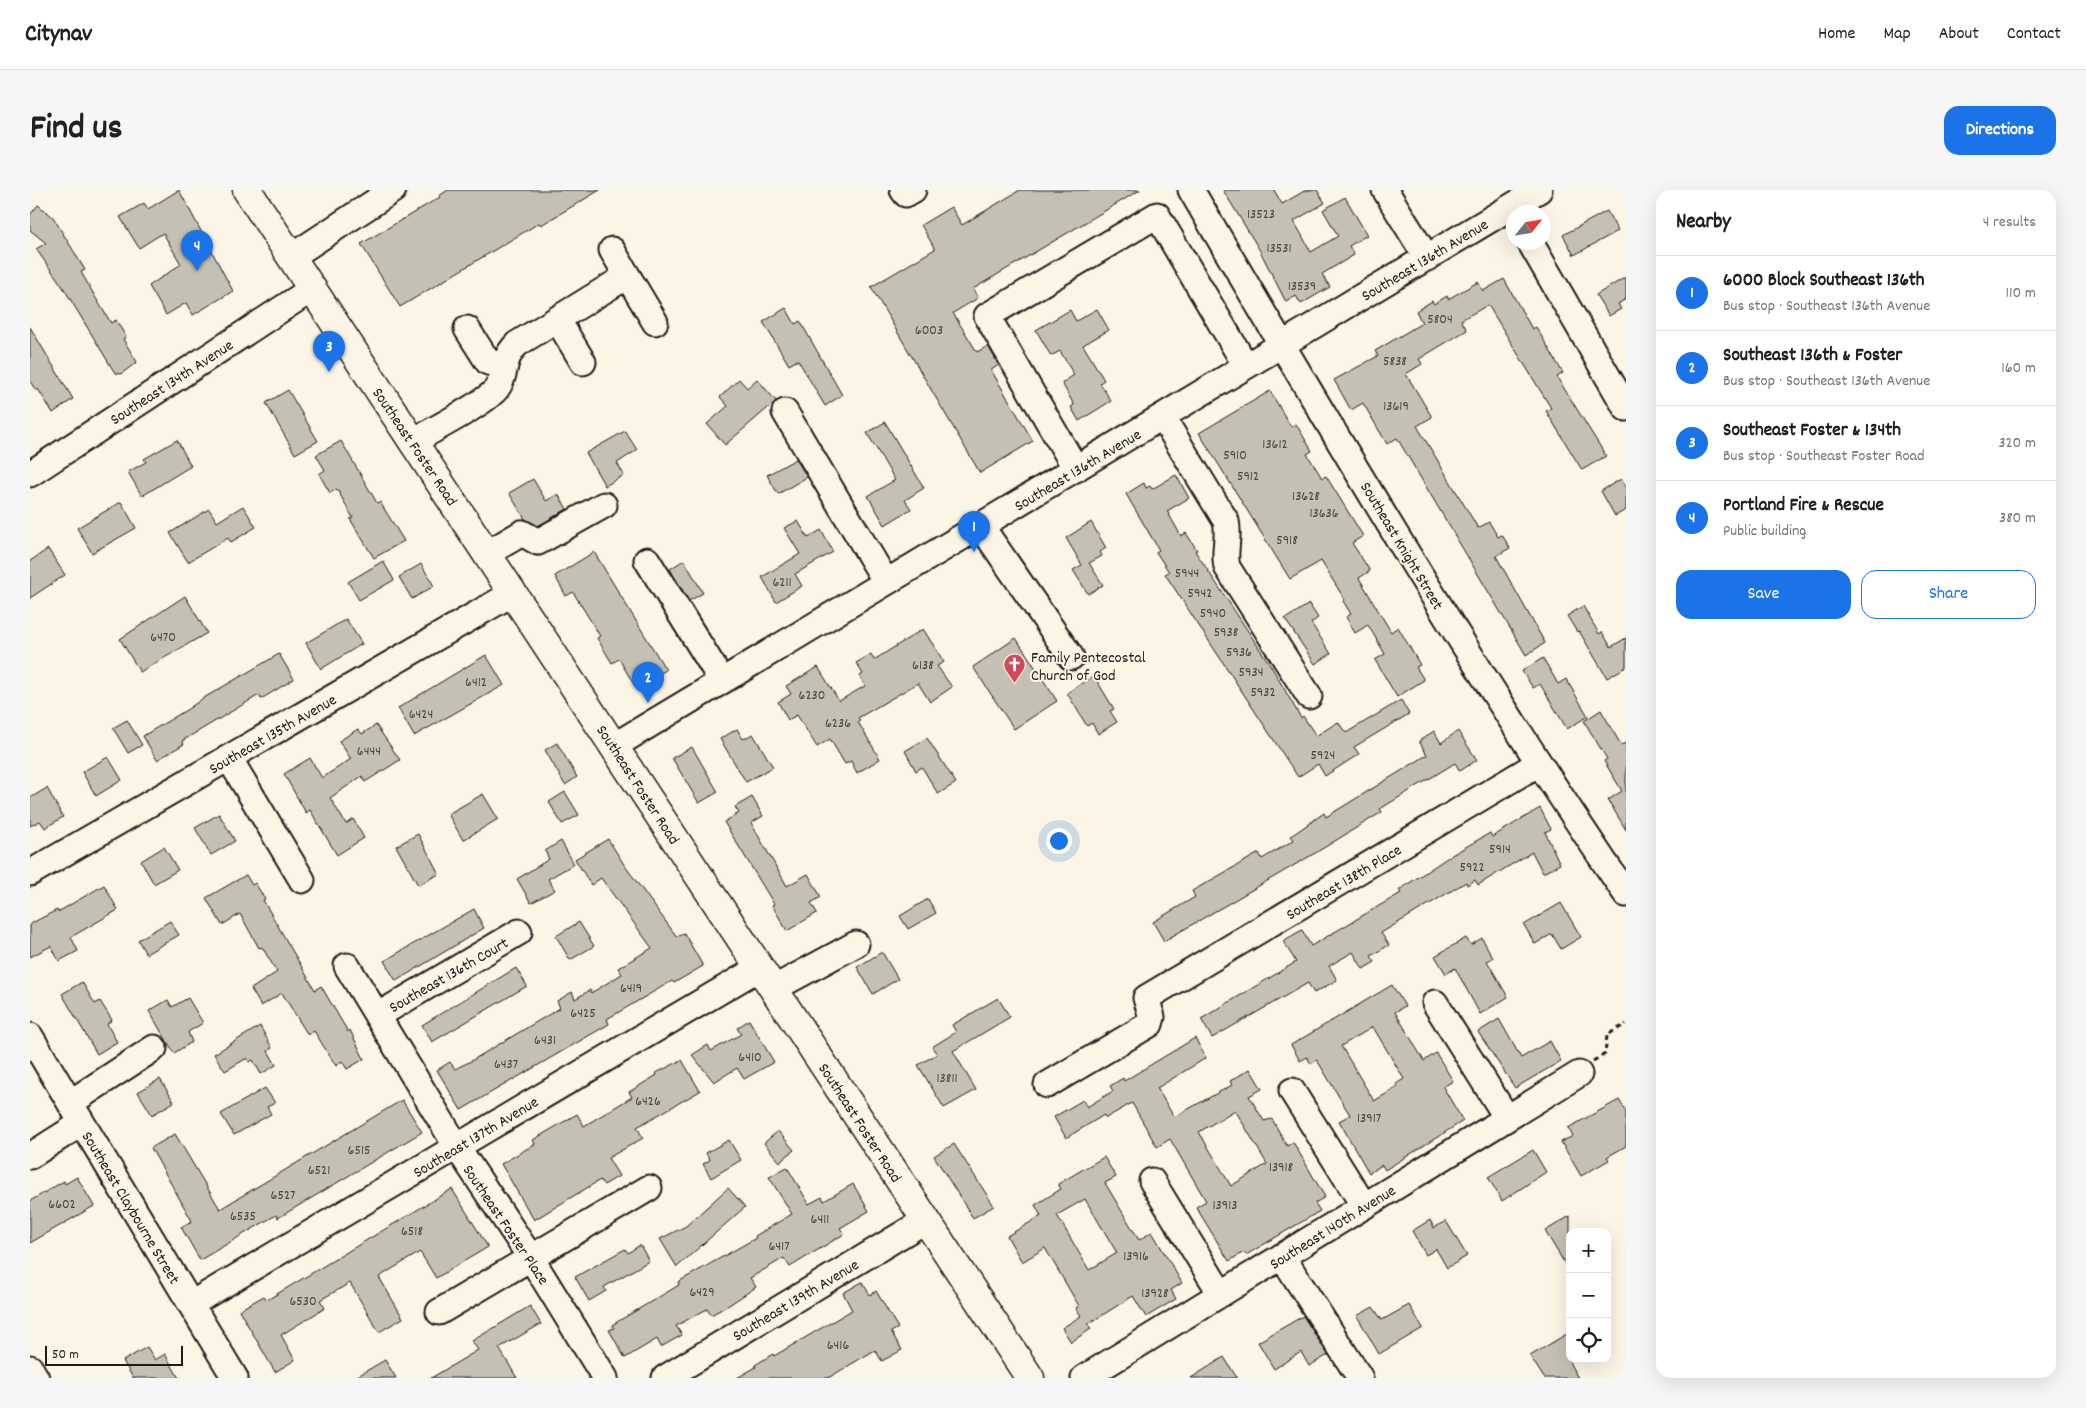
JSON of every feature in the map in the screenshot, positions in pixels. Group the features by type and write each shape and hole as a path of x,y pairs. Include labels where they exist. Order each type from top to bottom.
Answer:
{"main road":[{"name":"Southeast Foster Road","path":"247,190 1030,1378"}],"street":[{"path":"291,257 393,190"},
{"name":"Southeast Knight Street","path":"1191,190 1403,546 1539,763 1626,894"},
{"path":"1385,190 1426,258"},
{"name":"Southeast 136th Avenue","path":"1519,205 1539,190"},
{"name":"Southeast 136th Avenue","path":"614,746 1163,418 1426,258 1506,214"},
{"path":"1076,469 987,316 1156,215 1246,366"},
{"path":"612,250 655,322"},
{"path":"1535,250 1626,408"},
{"path":"412,442 492,394 502,378 503,365 509,352 517,344 627,276"},
{"name":"Southeast 134th Avenue","path":"30,474 312,289"},
{"path":"557,319 583,362"},
{"path":"467,329 488,362 503,365"},
{"path":"785,412 886,582"},
{"path":"1163,418 1226,521 1229,531 1225,559 1227,568 1309,696"},
{"path":"488,553 522,533 538,542 546,539 604,505"},
{"path":"981,526 1071,657"},
{"path":"647,560 722,681"},
{"name":"Southeast 135th Avenue","path":"30,873 513,593"},
{"path":"229,758 302,880"},
{"name":"Southeast 138th Place","path":"1047,1085 1150,1024 1152,1016 1146,998 1539,763"},
{"name":"Southeast 136th Court","path":"377,1016 519,932"},
{"name":"Southeast 137th Avenue","path":"191,1304 457,1147 766,978 856,944"},
{"name":"Southeast Foster Place","path":"347,966 457,1147 531,1258 605,1378"},
{"path":"1435,1003 1507,1118"},
{"name":"Southeast Claybourne Street","path":"30,1036 235,1378"},
{"path":"30,1156 76,1113 154,1048"},
{"name":"Southeast 140th Avenue","path":"1084,1378 1579,1074"},
{"path":"1292,1091 1364,1206"},
{"path":"1152,1181 1221,1294"},
{"path":"438,1312 649,1188"},
{"name":"Southeast 139th Avenue","path":"665,1378 926,1220"},
{"path":"1282,1256 1360,1378"},
{"path":"30,1368 36,1378"}],"path":[{"path":"1579,1074 1605,1054 1607,1035 1626,1024"}],"building":[{"path":"179,190 233,291 193,315 186,303 166,315 149,286 181,264 163,233 139,248 120,217 144,203 148,209"},
{"path":"448,190 600,190 541,225 539,223 400,307 361,244 440,197"},
{"path":"1020,190 1140,190 973,289 978,298 953,313 977,352 988,346 999,365 991,370 1033,441 980,473 871,287 935,249 921,225 951,207 962,225"},
{"path":"1223,190 1274,190 1282,204 1306,190 1317,190 1325,203 1294,221 1311,252 1338,236 1323,210 1345,197 1367,235 1349,246 1354,255 1322,274 1330,287 1301,304 1296,296 1286,302 1259,249"},
{"path":"38,205 53,217 85,270 81,272 97,300 111,323 116,320 126,337 123,339 137,362 121,374 115,373 61,284 36,249 46,243 30,230 30,215"},
{"path":"1607,211 1618,231 1574,255 1563,235"},
{"path":"1626,277 1626,299 1618,304 1621,309 1609,316 1596,295"},
{"path":"1504,279 1532,329 1536,327 1563,373 1557,377 1606,456 1582,470 1546,411 1551,408 1488,305 1461,320 1467,330 1419,359 1422,364 1406,374 1432,417 1417,426 1478,528 1489,522 1498,537 1502,535 1510,548 1496,556 1545,643 1526,655 1397,438 1387,444 1363,403 1351,410 1334,380 1378,356 1375,351 1422,323 1416,311 1432,301 1434,304 1447,296 1448,299 1478,282 1483,291"},
{"path":"786,308 795,324 800,321 842,395 825,406 798,360 789,365 763,322"},
{"path":"1097,309 1109,330 1083,345 1104,380 1100,383 1111,401 1079,421 1071,407 1074,405 1062,383 1074,375 1060,351 1051,356 1036,330 1070,310 1076,321"},
{"path":"30,327 73,399 53,413 38,389 36,391 30,381"},
{"path":"739,379 747,388 757,379 776,401 725,445 707,424 728,406 720,397"},
{"path":"288,390 318,441 295,454 266,403"},
{"path":"1270,391 1291,427 1296,424 1312,451 1307,454 1322,478 1326,476 1363,536 1352,543 1370,571 1359,578 1391,632 1398,627 1420,665 1416,667 1424,680 1397,697 1375,660 1385,654 1368,625 1355,633 1346,617 1351,614 1343,601 1345,600 1321,561 1290,579 1199,433"},
{"path":"885,422 924,488 905,500 911,509 885,525 868,496 895,480 867,433"},
{"path":"625,431 637,450 617,463 624,475 605,486 586,453"},
{"path":"177,440 191,466 142,496 128,472 146,462 144,459"},
{"path":"341,441 377,503 380,502 404,541 374,558 350,519 353,518 337,489 330,493 319,474 325,470 316,455"},
{"path":"796,459 807,477 778,494 767,475"},
{"path":"1176,475 1189,498 1167,511 1181,536 1186,533 1197,550 1195,551 1271,666 1301,718 1303,716 1316,736 1338,722 1346,733 1401,700 1409,714 1354,747 1359,754 1325,776 1318,764 1298,777 1165,574 1169,572 1156,552 1159,550 1126,494 1144,483 1146,488 1150,486 1152,489"},
{"path":"533,479 546,501 558,494 567,509 538,526 525,519 509,493"},
{"path":"1621,479 1626,487 1626,510 1615,516 1601,491"},
{"path":"121,502 136,528 92,553 77,528"},
{"path":"243,506 256,527 231,542 228,538 188,562 170,533 209,509 217,522"},
{"path":"798,521 808,538 821,530 833,552 795,574 802,586 776,602 762,577 800,554 784,528"},
{"path":"1091,522 1106,548 1100,552 1102,556 1089,563 1103,585 1088,594 1073,570 1082,565 1066,538"},
{"path":"48,549 65,575 30,598 30,561"},
{"path":"594,552 666,670 636,688 619,659 612,663 597,638 600,636 573,592 566,596 555,576"},
{"path":"684,560 703,593 689,601 670,569"},
{"path":"383,561 394,580 359,600 348,582"},
{"path":"421,564 434,586 412,599 399,577"},
{"path":"185,596 207,633 140,672 120,639"},
{"path":"1309,604 1318,618 1311,623 1331,654 1315,664 1285,619"},
{"path":"1583,606 1599,634 1602,632 1611,647 1626,638 1626,667 1607,678 1579,631 1577,632 1567,616"},
{"path":"346,619 362,644 321,669 306,643"},
{"path":"923,629 944,662 937,666 952,687 930,702 918,683 858,718 860,721 858,722 880,759 857,773 851,761 845,764 830,739 817,747 797,715 788,720 778,702 791,694 786,686 818,667 839,701 865,686 860,676 863,674 856,663 871,654 874,660"},
{"name":"Family Pentecostal Church of God","path":"1016,638 1057,701 1014,729 973,667"},
{"path":"279,654 294,679 261,699 259,695 182,741 184,744 157,760 143,736"},
{"path":"486,655 504,685 414,736 398,708"},
{"path":"1543,658 1558,684 1566,679 1588,716 1567,729 1540,684 1533,688 1522,671"},
{"path":"1094,676 1114,709 1110,711 1117,722 1098,734 1092,723 1087,726 1067,693"},
{"path":"1601,710 1621,745 1626,743 1626,830 1608,800 1622,791 1604,761 1607,759 1584,721"},
{"path":"127,720 142,745 128,753 113,728"},
{"path":"376,725 400,760 365,782 362,776 330,798 346,824 353,819 364,838 337,855 310,810 306,813 284,774 310,758 322,778 351,759 339,741 358,729 362,734"},
{"path":"737,729 743,739 753,734 773,767 746,782 720,739"},
{"path":"1434,731 1441,743 1458,731 1477,760 1460,771 1455,763 1380,809 1382,812 1317,852 1164,941 1153,922 1195,897 1192,891 1259,853 1262,859 1294,840 1291,836 1324,813 1326,817 1427,755 1419,741"},
{"path":"927,738 956,783 938,794 922,767 916,771 905,751"},
{"path":"557,743 577,777 565,785 545,750"},
{"path":"692,747 718,792 699,803 672,758"},
{"path":"108,757 122,780 96,796 82,772"},
{"path":"47,788 63,817 45,828 40,821 30,826 30,798"},
{"path":"565,792 579,815 562,824 549,802"},
{"path":"483,794 498,819 463,840 448,814"},
{"path":"752,797 763,816 751,823 787,886 808,874 821,897 811,903 817,913 787,931 772,905 774,904 724,822 739,813 735,807"},
{"path":"1540,808 1551,829 1545,832 1560,864 1543,873 1532,852 1478,885 1475,880 1467,885 1466,882 1381,933 1389,945 1371,956 1375,962 1363,969 1353,952 1329,966 1337,980 1314,993 1308,983 1212,1038 1201,1019 1296,962 1283,941 1302,930 1311,946 1401,893 1399,890 1450,856 1490,833 1492,837"},
{"path":"219,814 235,841 211,855 195,828"},
{"path":"418,834 439,874 418,885 396,846"},
{"path":"608,839 625,866 677,937 684,933 703,966 674,983 672,981 607,1019 609,1024 461,1110 437,1070 450,1062 455,1069 471,1061 560,1008 557,1001 572,992 575,999 590,990 591,993 622,974 618,968 652,948 601,878 591,885 575,859"},
{"path":"561,841 574,864 548,879 555,890 531,903 517,879 549,859 545,851"},
{"path":"164,847 178,870 154,884 141,861"},
{"path":"246,875 252,885 255,883 265,899 263,900 315,990 321,986 348,1032 350,1030 364,1059 347,1069 342,1061 336,1066 314,1031 308,1035 282,993 261,1006 251,989 277,972 262,947 259,948 240,914 222,925 206,898"},
{"path":"104,885 118,910 71,937 78,951 59,961 51,946 30,957 30,924 57,910 58,912"},
{"path":"928,899 936,913 908,929 900,916"},
{"path":"1561,903 1581,937 1561,949 1552,934 1535,944 1524,925"},
{"path":"474,909 484,928 396,981 384,961"},
{"path":"170,921 179,935 146,954 138,940"},
{"path":"579,922 594,946 570,960 556,936"},
{"path":"1466,938 1471,945 1482,938 1493,958 1487,961 1508,997 1480,1014 1455,968 1446,974 1435,956"},
{"path":"882,952 898,979 873,994 857,967"},
{"path":"516,968 527,986 432,1042 422,1025"},
{"path":"82,982 95,1004 100,1001 112,1020 107,1024 117,1042 97,1054 62,994"},
{"path":"1392,985 1405,1006 1395,1012 1424,1061 1436,1053 1453,1081 1443,1087 1463,1121 1385,1170 1382,1165 1369,1173 1339,1121 1350,1115 1317,1060 1311,1064 1307,1057 1300,1061 1291,1045","holes":["1373,1027 1404,1079 1396,1084 1398,1087 1374,1101 1341,1046"]},
{"path":"188,998 203,1023 188,1032 192,1042 174,1053 149,1011 168,1000 172,1007"},
{"path":"998,998 1010,1017 953,1051 976,1090 944,1108 918,1065 937,1054 932,1047 956,1032 952,1025"},
{"path":"1499,1019 1521,1058 1550,1041 1561,1061 1515,1088 1478,1032"},
{"path":"749,1020 774,1062 744,1079 737,1068 714,1082 692,1055 708,1045 711,1051 741,1034 737,1028"},
{"path":"260,1026 272,1048 268,1051 276,1065 261,1074 253,1060 249,1062 247,1058 225,1071 214,1054"},
{"path":"1195,1038 1206,1058 1157,1088 1174,1117 1232,1085 1230,1081 1250,1069 1262,1089 1249,1096 1264,1121 1272,1119 1287,1146 1293,1142 1325,1197 1315,1203 1320,1211 1246,1255 1244,1252 1229,1261 1196,1207 1206,1201 1170,1139 1157,1147 1132,1103 1106,1118 1104,1115 1066,1138 1054,1117 1083,1100 1087,1107 1113,1091 1110,1086 1123,1078 1124,1081","holes":["1235,1110 1267,1164 1231,1186 1199,1132"]},
{"path":"682,1060 700,1091 637,1127 643,1138 608,1158 619,1176 604,1185 600,1180 534,1220 501,1164 535,1144 533,1140 577,1114 584,1126 632,1097 629,1092 657,1075 656,1073"},
{"path":"160,1079 174,1102 152,1115 138,1092"},
{"path":"265,1088 275,1103 267,1107 271,1114 234,1135 221,1114"},
{"path":"402,1100 422,1132 278,1218 276,1215 200,1260 181,1227 192,1221 151,1148 175,1134 220,1209"},
{"path":"1619,1100 1626,1111 1626,1146 1607,1157 1609,1160 1581,1176 1561,1142 1573,1136 1568,1128"},
{"path":"778,1131 794,1150 780,1162 764,1143"},
{"path":"729,1140 741,1160 711,1178 703,1164 710,1160 706,1153"},
{"path":"954,1144 994,1206 973,1218 934,1156"},
{"path":"1533,1150 1546,1172 1502,1201 1488,1177"},
{"path":"1104,1157 1116,1177 1105,1183 1139,1240 1152,1232 1182,1283 1171,1290 1176,1299 1146,1317 1133,1296 1088,1324 1091,1329 1071,1342 1062,1328 1081,1316 1076,1308 1079,1306 1045,1248 1022,1262 1007,1236 1041,1216 1035,1205 1061,1189 1058,1184","holes":["1085,1199 1117,1253 1089,1270 1057,1215"]},
{"path":"787,1167 809,1204 822,1197 824,1201 853,1184 869,1211 840,1228 844,1234 790,1267 784,1258 750,1278 756,1287 729,1305 711,1315 707,1309 676,1326 682,1335 661,1347 657,1339 625,1358 609,1330 614,1328 612,1325 679,1285 678,1282 756,1238 755,1236 792,1214 769,1177"},
{"path":"77,1177 94,1206 30,1243 30,1201 64,1181 65,1184"},
{"path":"728,1188 745,1207 677,1267 660,1239 686,1226"},
{"path":"452,1189 488,1247 436,1278 420,1252 379,1277 403,1318 379,1332 350,1283 320,1300 325,1308 281,1335 295,1360 275,1372 239,1310 264,1296 267,1300"},
{"path":"1570,1216 1570,1228 1566,1228 1566,1265 1545,1231"},
{"path":"1430,1220 1434,1228 1446,1221 1467,1256 1447,1268 1436,1249 1426,1255 1412,1231"},
{"path":"640,1245 649,1261 604,1287 606,1291 589,1301 575,1277 625,1249 628,1253"},
{"path":"862,1282 870,1295 876,1291 898,1328 891,1332 902,1350 882,1361 875,1350 828,1378 737,1378 773,1354 774,1356 852,1310 843,1293"},
{"path":"1409,1305 1423,1328 1379,1354 1357,1316 1373,1307 1382,1320"},
{"path":"530,1306 541,1324 499,1348 517,1378 431,1378 478,1350 472,1341"},
{"path":"1303,1316 1328,1355 1309,1366 1301,1352 1274,1369 1258,1342"},
{"path":"1566,1334 1566,1363 1570,1363 1578,1378 1544,1378 1530,1356"},
{"path":"147,1347 155,1360 165,1354 179,1378 133,1378 123,1361"},
{"path":"1224,1357 1237,1378 1191,1378"},
{"path":"385,1360 396,1378 354,1378"}],"place":[{"name":"Portland Fire & Rescue","path":"197,271"},
{"name":"Southeast Foster & 134th","path":"329,372"},
{"name":"6000 Block Southeast 136th","path":"974,552"},
{"name":"Family Pentecostal Church of God","path":"1015,684"},
{"name":"Southeast 136th & Foster","path":"648,703"}]}
